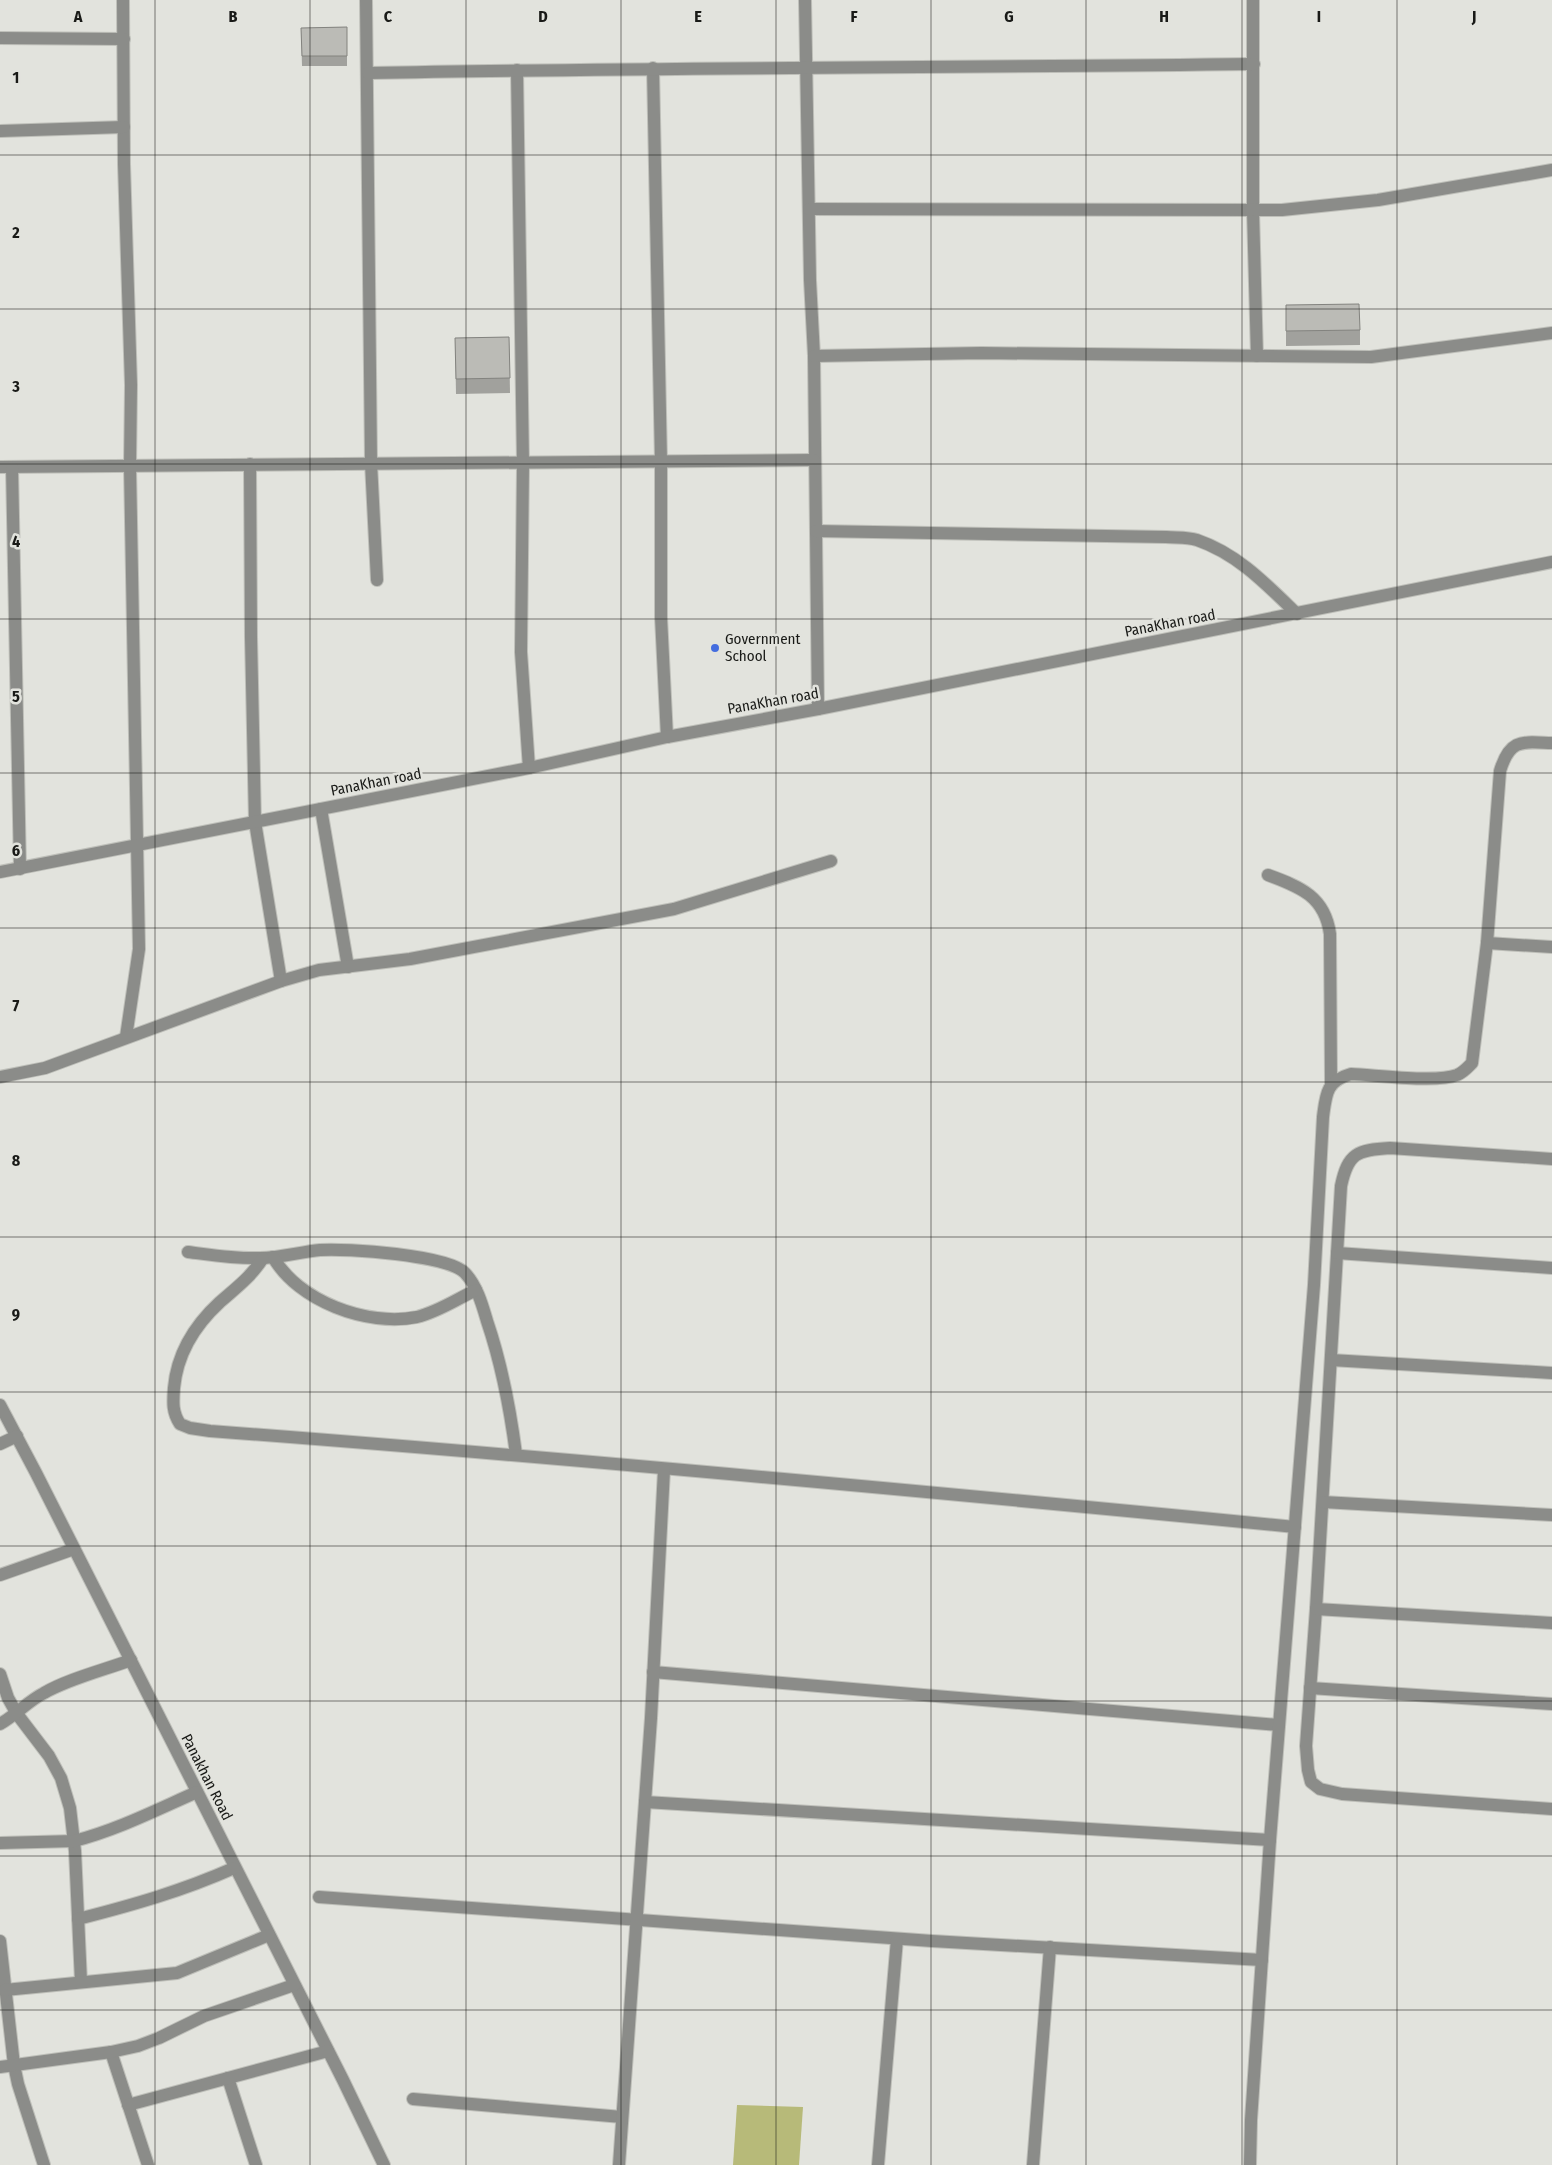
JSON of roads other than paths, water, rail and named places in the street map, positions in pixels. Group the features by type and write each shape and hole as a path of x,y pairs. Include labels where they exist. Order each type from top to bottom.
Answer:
{"street":[{"path":"124,0 124,127 131,385 130,467 138,949 126,1037"},
{"path":"366,0 368,73 367,236 372,463 377,580"},
{"path":"805,0 810,280 814,356 818,709"},
{"path":"1253,0 1257,356"},
{"path":"0,38 124,39"},
{"path":"368,73 805,66 997,67 1254,64"},
{"path":"653,68 661,462 661,617 667,737"},
{"path":"517,70 523,464 521,652 529,768"},
{"path":"0,130 124,127"},
{"path":"809,209 1282,210 1349,204 1552,170"},
{"path":"814,356 990,353 1371,357 1552,333"},
{"path":"20,868 6,467 814,460"},
{"path":"250,464 255,822 281,981"},
{"path":"816,531 1166,536 1195,540 1226,552 1297,614"},
{"name":"PanaKhan road","path":"0,872 529,768 667,737 818,709 1552,562"},
{"path":"1331,1083 1340,1077 1351,1074 1440,1078 1455,1076 1464,1072 1472,1063 1486,943 1500,771 1508,750 1517,745 1529,742 1552,743"},
{"path":"321,809 348,967"},
{"path":"0,1076 46,1068 281,981 319,970 410,959 674,908 831,861"},
{"path":"1250,2165 1251,2120 1270,1840 1314,1294 1323,1117 1326,1097 1331,1083 1330,934 1328,920 1322,908 1301,888 1268,876"},
{"path":"1486,943 1552,947"},
{"path":"1552,1159 1390,1148 1368,1149 1356,1153 1345,1171 1341,1186 1323,1502 1306,1746 1311,1782 1320,1789 1342,1794 1552,1809"},
{"path":"188,1252 225,1257 268,1258 320,1250 343,1249 382,1252 454,1266 464,1272 476,1290 495,1343 507,1393 516,1454"},
{"path":"1337,1254 1552,1268"},
{"path":"268,1258 254,1273 218,1303 182,1351 175,1377 173,1408 180,1424 190,1428 210,1431 516,1454 664,1470 1295,1527"},
{"path":"268,1258 301,1289 338,1308 366,1317 384,1320 418,1316 434,1311 476,1290"},
{"path":"1331,1360 1552,1373"},
{"name":"Panakhan Road","path":"0,1405 131,1660 384,2165"},
{"path":"0,1444 17,1436"},
{"path":"619,2165 645,1802 664,1470"},
{"path":"1323,1502 1552,1515"},
{"path":"0,1575 74,1549"},
{"path":"1316,1609 1552,1623"},
{"path":"0,1724 17,1714 28,1703 44,1692 131,1660"},
{"path":"653,1672 1280,1725"},
{"path":"0,1674 8,1698 17,1714 50,1756 61,1778 70,1808 74,1841 81,1982"},
{"path":"1310,1688 1552,1704"},
{"path":"0,1842 74,1841 115,1829 197,1792"},
{"path":"645,1802 1270,1840"},
{"path":"78,1919 167,1895 234,1868"},
{"path":"319,1897 897,1939 1262,1960"},
{"path":"5,1990 177,1973 269,1935"},
{"path":"878,2165 897,1939"},
{"path":"0,1940 14,2065 18,2084 44,2165"},
{"path":"1033,2165 1050,1947"},
{"path":"0,2066 111,2052 159,2038 204,2016 294,1985"},
{"path":"128,2105 328,2051"},
{"path":"111,2052 148,2165"},
{"path":"228,2078 256,2165"},
{"path":"413,2098 622,2117"}],"place":[{"name":"Government School","path":"715,648"}]}
